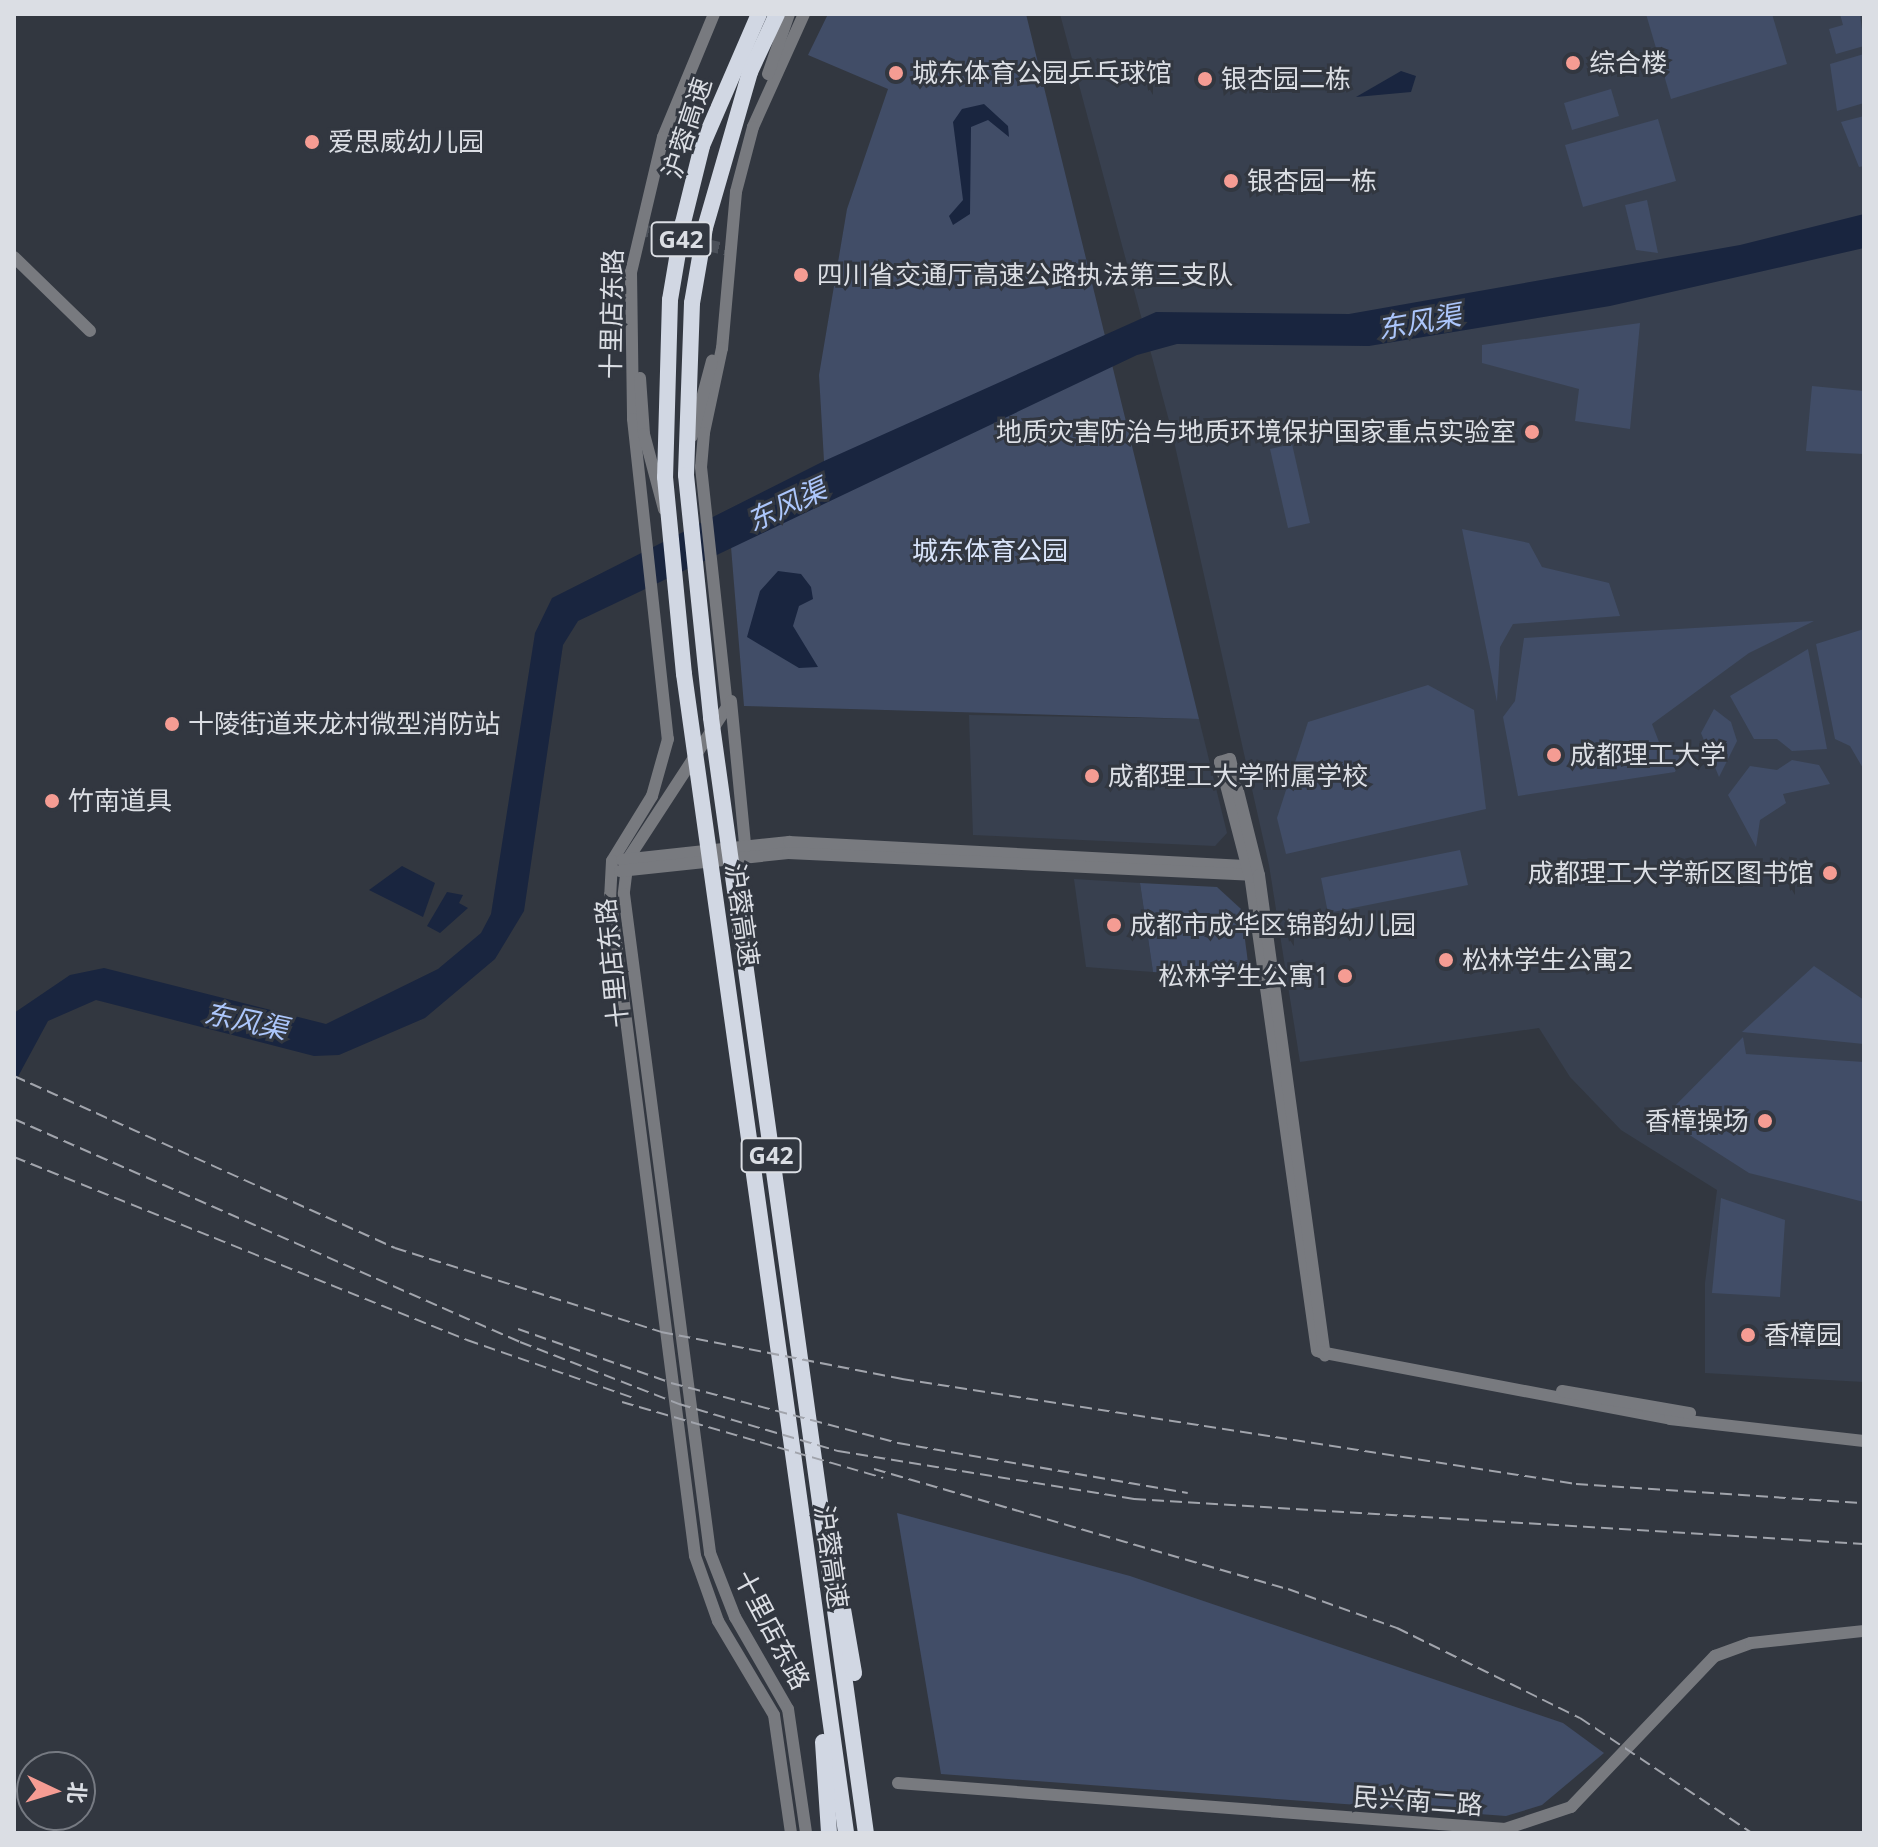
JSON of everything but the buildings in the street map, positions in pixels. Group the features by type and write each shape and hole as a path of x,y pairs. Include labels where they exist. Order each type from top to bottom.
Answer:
{"highway":[{"name":"沪蓉高速","path":"759,14 702,146 683,223 670,300 658,476 671,529 684,674 821,1661 834,1832"},
{"name":"沪蓉高速","path":"777,14 750,72 705,228 692,303 686,469 711,718 824,1539 849,1631 872,1831"}],"street":[{"name":"十里店东路","path":"714,14 663,137 631,272 633,419 660,617 668,706 663,767 611,867 615,944 695,1556 718,1621 774,1715 791,1833"},
{"path":"753,127 789,14"},
{"name":"十里店东路","path":"804,14 753,127 736,192 727,290 703,444 705,503 729,685 716,733 627,865 630,943 710,1553 735,1617 788,1709 806,1833"},
{"path":"14,257 90,331"},
{"path":"631,272 658,476"},
{"path":"686,469 727,290"},
{"path":"729,685 746,852"},
{"path":"1253,871 1220,762 1230,759 1253,871 1323,1351"},
{"path":"611,867 746,852 789,842 1253,871"},
{"path":"1323,1351 1698,1414 1864,1433"},
{"path":"1323,1351 1670,1419 1864,1441"},
{"name":"民兴南二路","path":"898,1783 1505,1829 1571,1807 1715,1656 1751,1643 1864,1631"}],"shaded area":[{"name":"成都理工大学","path":"1060,14 1864,14 1864,1382 1705,1373 1705,1283 1717,1190 1621,1130 1570,1077 1539,1028 1300,1062 1269,865 1171,428"},
{"name":"成都理工大学附属学校","path":"969,715 1199,719 1227,833 1215,846 973,835"},
{"name":"成都市成华区锦韵幼儿园","path":"1074,879 1140,883 1153,972 1086,967"}],"green space":[{"name":"城东体育公园","path":"828,14 1026,14 1199,719 744,706 731,547 836,497 824,461 819,375 847,209 888,89 808,55"},
{"path":"1646,14 1772,14 1787,64 1671,99"},
{"path":"1840,14 1860,14 1864,46 1836,54 1829,29 1843,25"},
{"path":"1864,54 1864,103 1837,111 1830,64"},
{"path":"1611,89 1619,116 1572,130 1564,103"},
{"path":"1864,116 1864,166 1859,167 1841,122"},
{"path":"1658,119 1676,181 1583,207 1565,145"},
{"path":"1647,200 1658,253 1636,250 1625,205"},
{"path":"1640,323 1630,429 1575,421 1579,389 1482,363 1482,345"},
{"path":"1812,386 1864,391 1864,454 1806,451"},
{"path":"1292,444 1310,523 1288,528 1270,449"},
{"path":"1462,529 1529,543 1542,567 1609,583 1620,616 1513,624 1500,647 1497,702"},
{"path":"1814,621 1749,653 1652,724 1659,742 1674,745 1680,759 1675,772 1518,796 1503,717 1515,701 1524,638"},
{"path":"1864,629 1864,770 1850,746 1835,739 1816,644"},
{"path":"1808,649 1827,749 1792,751 1777,739 1754,739 1730,696"},
{"path":"1428,685 1474,710 1486,809 1286,854 1277,818 1308,722"},
{"path":"1714,709 1731,722 1737,741 1719,777 1701,733"},
{"path":"1792,760 1819,765 1830,784 1783,794 1786,803 1760,820 1756,847 1728,795 1750,766 1777,770"},
{"path":"1460,850 1468,885 1328,913 1321,878"},
{"path":"1140,883 1217,887 1241,909 1250,978 1153,972"},
{"path":"1814,966 1864,1000 1864,1044 1742,1032"},
{"name":"香樟操场","path":"1743,1037 1746,1054 1864,1062 1864,1202 1749,1173 1663,1118"},
{"path":"1721,1198 1785,1220 1780,1297 1712,1293"},
{"path":"897,1513 1130,1576 1563,1723 1604,1753 1542,1805 1506,1816 941,1774"}],"water":[{"path":"1401,71 1416,76 1411,92 1356,97"},
{"path":"984,104 1008,126 1009,137 988,120 971,127 970,214 953,225 949,216 963,200 953,122 962,109"},
{"name":"东风渠","path":"1864,214 1864,248 1610,306 1369,346 1177,344 1137,355 578,621 563,645 524,911 495,959 425,1018 339,1055 314,1056 96,1000 48,1021 14,1084 14,1013 70,975 104,968 326,1024 438,969 481,933 491,914 535,633 552,598 824,461 1156,312 1349,314 1740,245"},
{"path":"778,571 801,574 811,587 813,599 799,606 793,626 818,667 799,668 747,637 760,591"},
{"path":"402,866 435,883 423,917 369,890"},
{"path":"447,892 463,895 459,903 468,908 440,933 427,926"}],"tunnel":[{"path":"637,229 729,250"}],"railway":[{"path":"14,1076 395,1248 661,1332 902,1379 1576,1484 1864,1503"},
{"path":"14,1119 520,1342 679,1404 838,1451 1134,1499 1864,1544"},
{"path":"14,1157 467,1340 636,1399"},
{"path":"518,1329 671,1383 898,1443 1188,1493"},
{"path":"622,1402 883,1478"},
{"path":"874,1469 1288,1589 1397,1628 1580,1718 1752,1833"}],"place":[{"name":"综合楼","path":"1573,63"},
{"name":"城东体育公园乒乓球馆","path":"896,73"},
{"name":"银杏园二栋","path":"1205,79"},
{"name":"爱思威幼儿园","path":"312,142"},
{"name":"银杏园一栋","path":"1231,181"},
{"name":"四川省交通厅高速公路执法第三支队","path":"801,275"},
{"name":"地质灾害防治与地质环境保护国家重点实验室","path":"1532,432"},
{"name":"十陵街道来龙村微型消防站","path":"172,724"},
{"name":"成都理工大学","path":"1554,755"},
{"name":"成都理工大学附属学校","path":"1092,776"},
{"name":"竹南道具","path":"52,801"},
{"name":"成都理工大学新区图书馆","path":"1830,873"},
{"name":"成都市成华区锦韵幼儿园","path":"1114,925"},
{"name":"松林学生公寓2","path":"1446,960"},
{"name":"松林学生公寓1","path":"1345,976"},
{"name":"香樟操场","path":"1765,1121"},
{"name":"香樟园","path":"1748,1335"}]}
